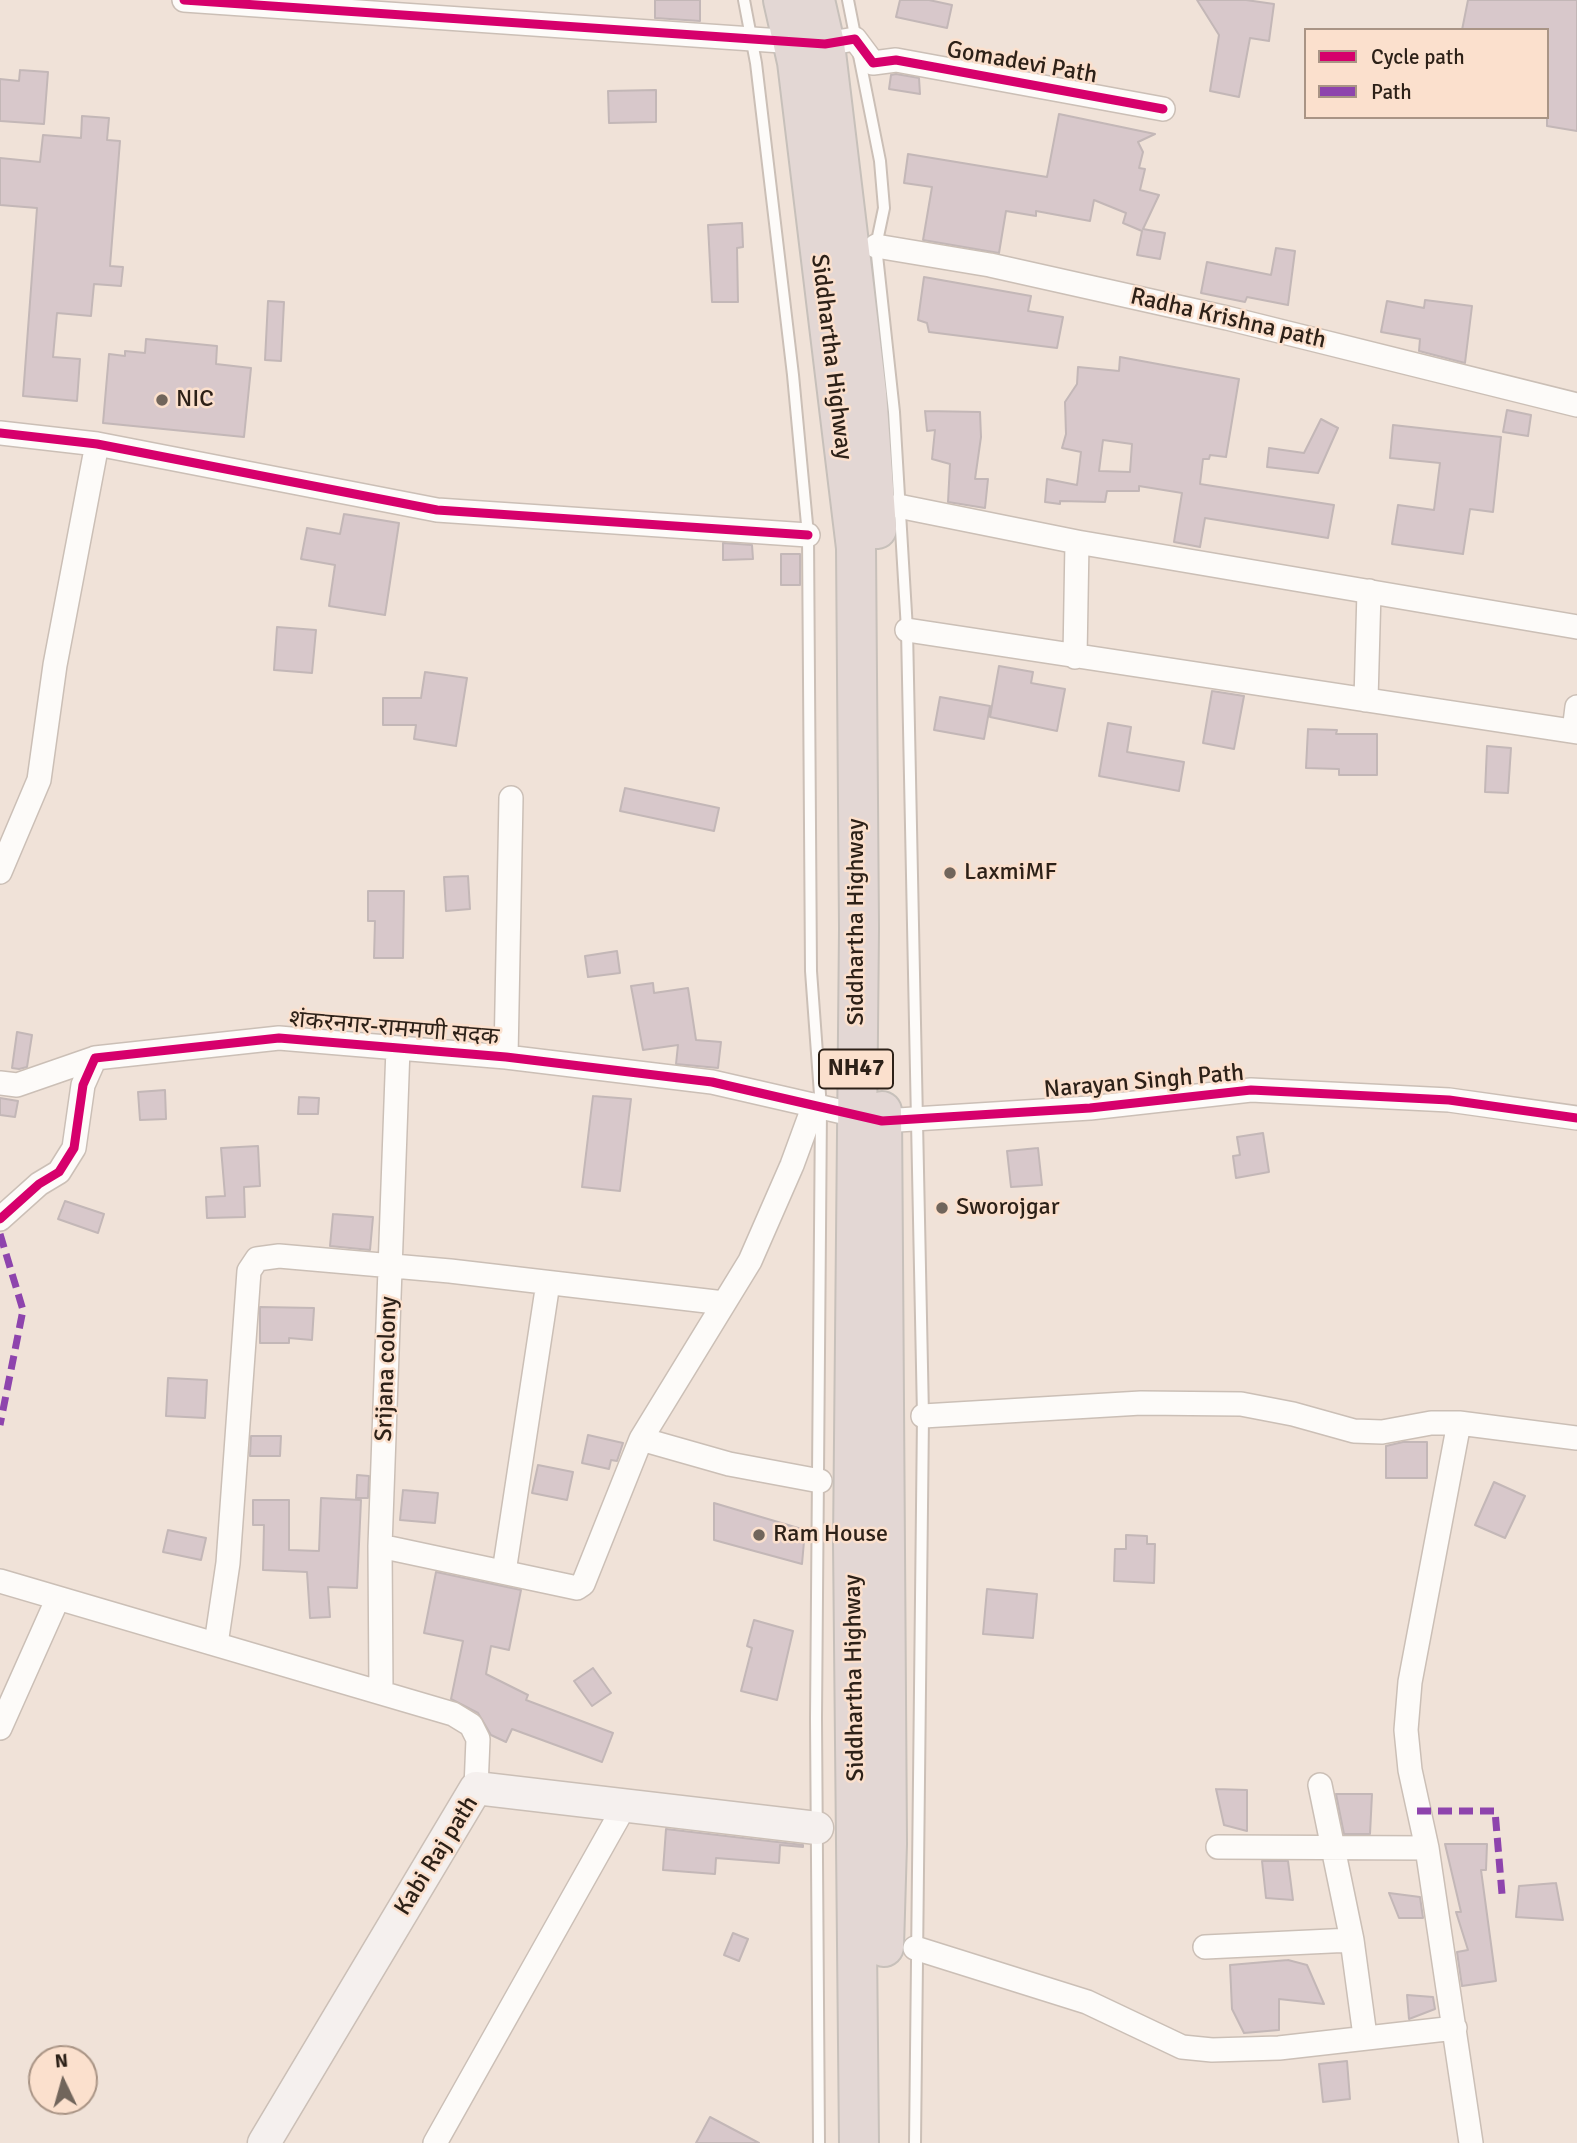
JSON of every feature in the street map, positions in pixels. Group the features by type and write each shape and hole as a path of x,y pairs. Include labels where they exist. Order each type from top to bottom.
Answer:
{"highway":[{"name":"Siddhartha Highway","path":"783,0 824,41"},
{"name":"Siddhartha Highway","path":"815,0 824,41 856,548 859,929 853,1542 859,2143"},
{"name":"Siddhartha Highway","path":"858,1114 887,1844 883,2143"}],"street":[{"path":"184,0 824,41"},
{"name":"Gomadevi Path","path":"824,41 873,63 896,60 1163,109"},
{"name":"Radha Krishna path","path":"876,246 990,265 1227,318 1577,405"},
{"path":"0,433 97,444 437,510 808,535"},
{"path":"0,872 6,848 38,780 60,638 97,444"},
{"path":"898,506 1077,542 1577,627"},
{"path":"1075,657 1077,542"},
{"path":"1366,700 1369,591"},
{"path":"907,630 1576,732 1577,707"},
{"path":"506,1057 511,798"},
{"name":"शंकरनगर-राममणी सदक","path":"0,1083 17,1085 95,1058 279,1038 506,1057 712,1082 858,1114"},
{"name":"Srijana colony","path":"381,1691 380,1546 398,1048"},
{"path":"0,1219 39,1184 59,1172 74,1148 83,1085 95,1058"},
{"name":"Narayan Singh Path","path":"858,1114 1090,1108 1251,1090 1449,1100 1577,1118"},
{"path":"380,1546 573,1589 583,1584 641,1439 750,1261 771,1217 858,1114"},
{"path":"216,1644 228,1563 249,1271 257,1259 279,1256 390,1266 724,1303"},
{"path":"504,1572 548,1283"},
{"path":"923,1416 1127,1404 1228,1404 1293,1414 1354,1431 1382,1432 1431,1423 1459,1423 1577,1438"},
{"path":"1459,1423 1410,1682 1407,1718 1410,1770 1427,1848 1471,2143"},
{"path":"641,1439 729,1464 820,1481"},
{"path":"0,1581 453,1714 471,1725 478,1739 476,1788"},
{"path":"0,1728 58,1598"},
{"path":"1320,1785 1352,1940 1365,2036"},
{"name":"Kabi Raj path","path":"264,2143 476,1788 817,1828"},
{"path":"435,2143 624,1807"},
{"path":"1218,1847 1332,1845 1427,1848"},
{"path":"1205,1947 1352,1940"},
{"path":"915,1948 1087,2002 1182,2047 1279,2048 1365,2036 1455,2028"}],"lane":[{"path":"744,0 752,37 793,375 808,535 811,971 858,1114 923,1416 915,1948 915,2143"},
{"path":"819,2143 817,1828 820,1481 907,630 894,412 876,246 884,208 882,184 824,41 848,0"}],"building":[{"path":"655,0 700,0 700,21 655,18"},
{"path":"900,0 929,0 952,5 947,28 896,17"},
{"path":"1197,0 1246,0 1274,4 1269,41 1250,38 1239,97 1210,91 1219,35"},
{"path":"1468,0 1577,0 1577,131 1547,126 1549,28 1462,28"},
{"path":"20,70 48,72 44,124 0,121 0,79 19,81"},
{"path":"891,75 919,78 920,94 889,89"},
{"path":"656,90 656,122 609,123 608,91"},
{"path":"1059,114 1155,134 1138,142 1143,152 1139,168 1145,169 1140,190 1159,195 1143,229 1165,233 1160,259 1137,255 1142,231 1123,223 1126,213 1094,200 1090,221 1036,211 1036,216 1006,211 999,253 923,240 932,187 904,183 908,154 1047,177"},
{"path":"82,116 109,118 107,140 120,141 110,266 123,267 121,286 94,284 91,316 57,313 53,357 80,359 77,401 23,396 37,208 0,205 0,158 40,162 43,135 81,138"},
{"path":"742,223 743,247 737,248 738,302 712,302 708,225"},
{"path":"1276,248 1295,251 1288,305 1247,297 1245,302 1201,293 1207,262 1271,275"},
{"path":"924,277 1031,296 1028,311 1063,317 1057,348 929,332 927,323 918,320"},
{"path":"1425,300 1472,306 1465,363 1419,351 1420,339 1381,332 1387,301 1424,308"},
{"path":"268,301 284,302 281,361 265,360"},
{"path":"146,339 217,346 216,364 251,368 244,437 103,423 109,354 125,356 125,351 145,353"},
{"path":"1120,357 1239,379 1226,457 1210,455 1209,459 1203,459 1200,484 1334,505 1328,538 1205,518 1200,547 1174,542 1182,493 1139,486 1139,491 1107,491 1105,502 1045,502 1047,479 1077,485 1081,452 1062,448 1066,434 1065,402 1077,384 1078,367 1119,371","holes":["1103,440 1132,444 1130,472 1099,471"]},
{"path":"1507,410 1531,415 1528,436 1503,432"},
{"path":"925,411 980,412 981,437 975,479 988,479 985,508 948,502 950,464 932,459 935,430 927,431"},
{"path":"1321,419 1338,428 1318,473 1267,467 1269,448 1304,453"},
{"path":"1393,425 1501,437 1493,512 1470,509 1463,554 1392,544 1398,505 1434,510 1440,463 1390,458"},
{"path":"344,514 399,523 385,615 329,606 335,565 301,559 307,528 340,534"},
{"path":"723,543 752,545 753,559 723,560"},
{"path":"781,554 800,554 800,585 781,585"},
{"path":"277,627 316,630 312,673 274,670"},
{"path":"999,666 1033,672 1031,683 1065,689 1057,731 990,717"},
{"path":"425,672 467,678 456,746 414,739 416,725 383,725 383,698 421,698"},
{"path":"1212,691 1244,696 1234,749 1203,743"},
{"path":"940,697 990,706 984,739 934,730"},
{"path":"1108,723 1131,727 1127,752 1184,762 1179,791 1099,776"},
{"path":"1308,729 1337,730 1336,734 1377,734 1377,775 1339,775 1339,769 1306,768"},
{"path":"1487,746 1511,748 1508,793 1485,792"},
{"path":"625,788 719,808 714,831 620,811"},
{"path":"468,876 470,909 446,911 444,877"},
{"path":"368,891 404,891 403,958 374,958 375,921 368,921"},
{"path":"617,951 620,973 588,977 585,956"},
{"path":"653,983 654,993 688,988 696,1040 721,1042 718,1068 676,1064 678,1045 643,1050 631,986"},
{"path":"17,1032 32,1035 27,1067 19,1069 12,1068"},
{"path":"165,1090 166,1119 140,1120 138,1092"},
{"path":"593,1096 631,1099 620,1191 582,1187"},
{"path":"299,1097 319,1098 318,1114 298,1114"},
{"path":"0,1098 18,1101 15,1117 0,1115"},
{"path":"1263,1133 1269,1172 1236,1178 1233,1156 1240,1155 1237,1137"},
{"path":"258,1146 260,1186 244,1187 245,1217 207,1218 206,1197 225,1196 221,1148"},
{"path":"1038,1148 1042,1185 1011,1187 1007,1151"},
{"path":"65,1201 104,1214 98,1233 58,1219"},
{"path":"333,1214 373,1217 370,1250 330,1246"},
{"path":"260,1307 314,1308 312,1340 289,1338 289,1343 260,1343"},
{"path":"168,1378 207,1380 205,1418 166,1416"},
{"path":"588,1435 623,1443 617,1461 611,1460 609,1469 582,1463"},
{"path":"251,1436 281,1436 280,1456 250,1456"},
{"path":"1403,1442 1427,1442 1427,1478 1386,1478 1386,1446"},
{"path":"538,1465 573,1472 567,1500 532,1493"},
{"path":"357,1475 369,1476 368,1498 356,1498"},
{"path":"1494,1482 1525,1496 1505,1538 1475,1525"},
{"path":"403,1490 438,1493 435,1523 400,1520"},
{"path":"321,1498 361,1500 357,1588 328,1587 330,1617 310,1618 307,1572 263,1570 264,1525 253,1525 253,1500 289,1500 289,1550 319,1551"},
{"name":"Ram House","path":"714,1503 805,1530 802,1564 714,1540"},
{"path":"168,1530 206,1538 201,1560 163,1552"},
{"path":"1126,1535 1147,1536 1147,1544 1155,1544 1154,1583 1114,1581 1115,1549 1126,1549"},
{"path":"436,1572 521,1590 509,1650 491,1646 486,1674 528,1695 526,1700 613,1733 602,1762 512,1729 506,1742 491,1735 478,1713 451,1699 463,1641 424,1633"},
{"path":"987,1589 1037,1594 1033,1638 983,1634"},
{"path":"754,1620 793,1631 777,1700 741,1691 752,1648 747,1646"},
{"path":"593,1668 611,1693 592,1706 574,1681"},
{"path":"1216,1789 1247,1790 1247,1831 1224,1825"},
{"path":"1336,1794 1372,1794 1370,1834 1344,1834"},
{"path":"666,1829 803,1847 780,1845 779,1863 716,1858 715,1874 663,1870"},
{"path":"1445,1844 1487,1844 1486,1870 1481,1870 1496,1981 1462,1986 1457,1952 1468,1950 1456,1912 1461,1912"},
{"path":"1262,1861 1288,1861 1293,1900 1266,1898"},
{"path":"1556,1883 1563,1920 1516,1917 1519,1886"},
{"path":"1389,1893 1420,1897 1423,1918 1399,1918"},
{"path":"733,1933 748,1939 739,1961 724,1955"},
{"path":"1288,1960 1307,1965 1324,2004 1279,1999 1279,2030 1244,2033 1232,2009 1230,1965"},
{"path":"1407,1995 1433,1997 1435,2009 1409,2019"},
{"path":"1347,2061 1350,2099 1323,2102 1319,2064"},
{"path":"710,2117 759,2143 696,2143"}],"marked path":[{"path":"0,1234 23,1310 0,1425"},
{"path":"1417,1811 1495,1811 1502,1894"}],"cycle path":[{"path":"184,0 825,44 855,39 873,63 896,60 1163,109"},
{"path":"0,433 97,444 437,510 808,535"},
{"path":"0,1219 39,1184 59,1172 74,1148 83,1085 95,1058 279,1038 506,1057 712,1082 882,1121 1090,1108 1251,1090 1449,1100 1577,1118"}],"place":[{"name":"NIC","path":"162,400"},
{"name":"LaxmiMF","path":"950,873"},
{"name":"Sworojgar","path":"942,1208"},
{"name":"Ram House","path":"759,1535"}]}
